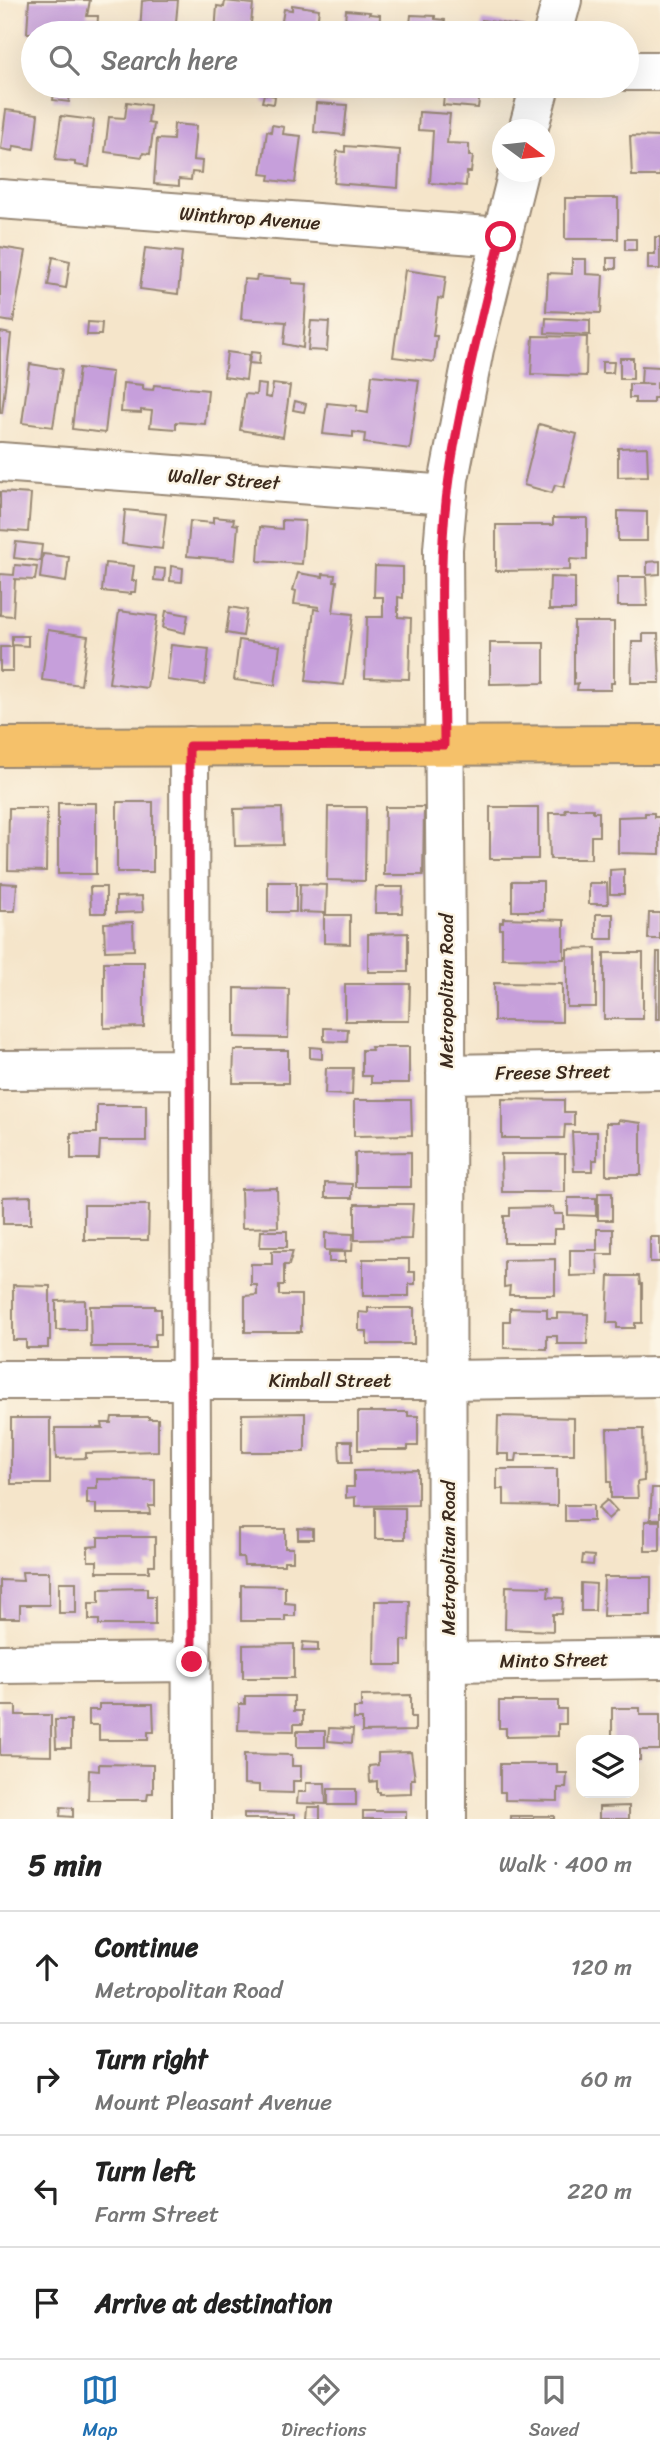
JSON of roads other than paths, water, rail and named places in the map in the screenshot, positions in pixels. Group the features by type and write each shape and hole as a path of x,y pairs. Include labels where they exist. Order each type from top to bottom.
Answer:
{"main road":[{"path":"0,747 660,745"}],"street":[{"path":"557,21 562,0"},
{"path":"639,71 660,71"},
{"path":"531,119 537,98"},
{"name":"Metropolitan Road","path":"447,1819 443,550 449,479 474,349 515,182"},
{"name":"Winthrop Avenue","path":"0,200 501,237"},
{"name":"Waller Street","path":"0,462 448,495"},
{"path":"189,746 192,1819"},
{"path":"0,1070 190,1069"},
{"name":"Freese Street","path":"446,1074 660,1070"},
{"name":"Kimball Street","path":"0,1380 660,1377"},
{"name":"Minto Street","path":"448,1662 660,1659"},
{"path":"0,1664 192,1662"}]}
